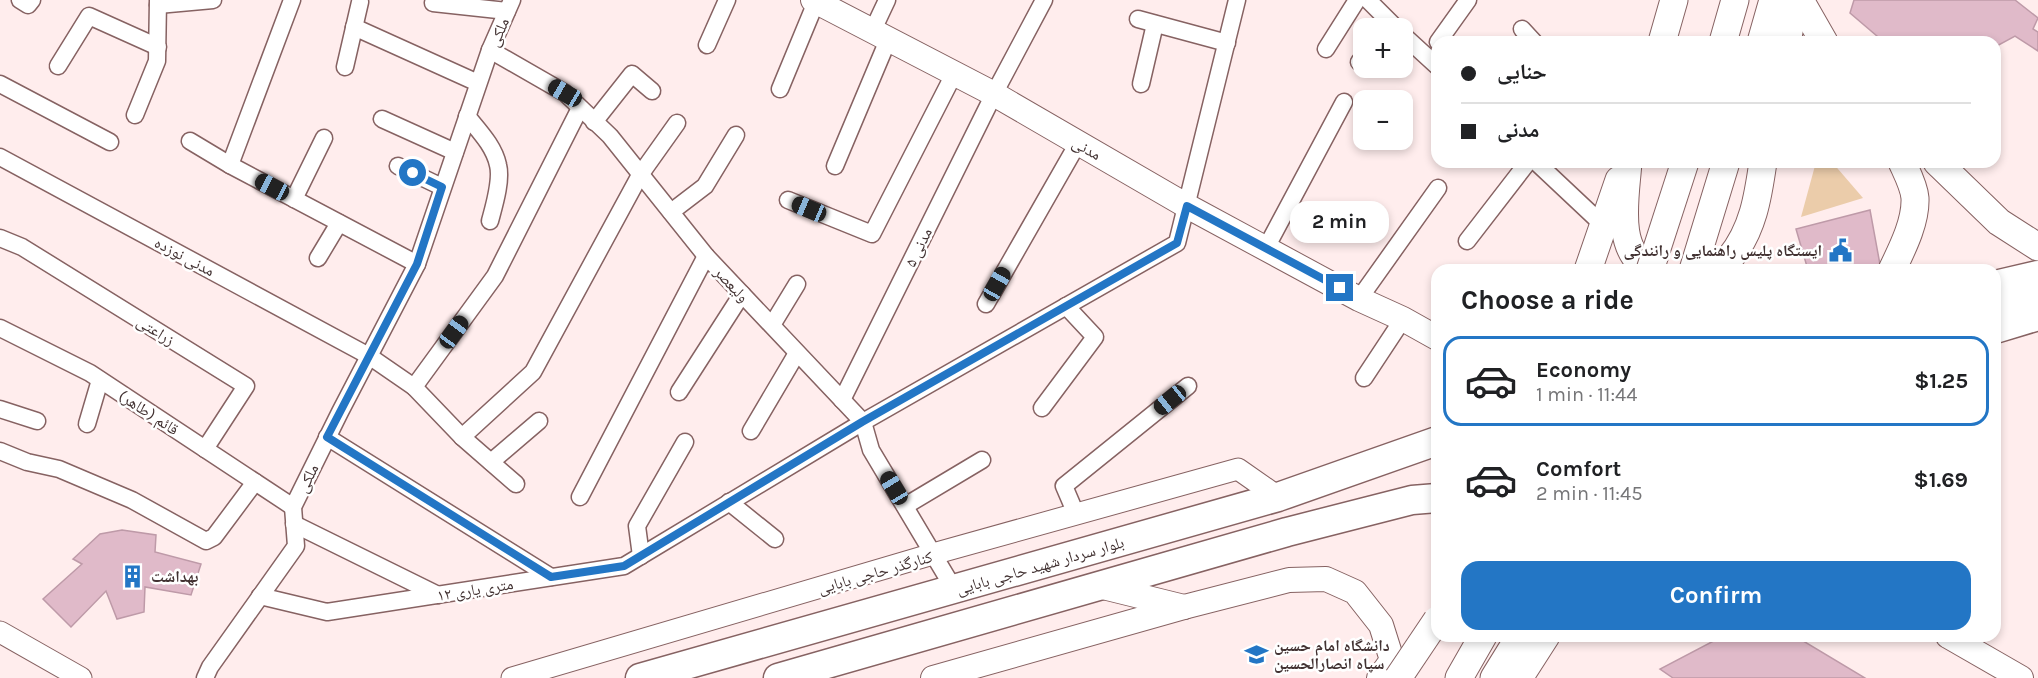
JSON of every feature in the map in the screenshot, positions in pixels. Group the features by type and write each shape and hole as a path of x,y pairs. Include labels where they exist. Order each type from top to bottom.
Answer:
{"highway":[{"path":"2001,284 2038,275"},
{"path":"2001,327 2038,316"},
{"name":"بلوار سردار شهید حاجی بابایی","path":"640,678 1278,497 1431,443"},
{"path":"778,678 1367,512 1413,500 1431,498"},
{"path":"1035,566 1043,602"}],"main road":[{"path":"1664,36 1674,0"},
{"path":"1725,36 1735,0"},
{"path":"1763,36 1773,0"},
{"path":"1789,36 1798,0"},
{"path":"1798,0 1820,36"},
{"name":"مدنی","path":"814,1 994,94 1187,206 1431,335"},
{"path":"1590,264 1625,168"},
{"path":"1627,168 1625,216 1627,242 1636,259 1642,264"},
{"path":"1653,264 1683,168"},
{"path":"1703,264 1725,168"},
{"path":"1703,264 1743,168"},
{"path":"1724,264 1751,224 1762,168"},
{"path":"1895,264 1912,218 1915,197 1905,168"},
{"path":"1943,168 1999,222 2038,247"},
{"path":"2001,301 2038,291"},
{"path":"933,678 1184,607 1289,580 1326,579 1355,591 1381,625 1389,672"},
{"path":"1099,586 1184,607"},
{"path":"1389,672 1431,626"},
{"path":"1389,672 1431,637"},
{"path":"1459,678 1480,642"},
{"path":"1494,678 1532,642"},
{"path":"1519,678 1534,642"},
{"path":"1958,642 2021,678"}],"street":[{"path":"20,0 28,4 32,0"},
{"path":"135,115 158,61 158,3 213,0"},
{"path":"230,165 292,0"},
{"path":"707,45 727,0"},
{"path":"835,166 880,36 887,0"},
{"name":"مدنی ۵","path":"842,400 994,94 1044,0"},
{"name":"۱۲ متری یاری","path":"260,596 327,612 624,566 862,422 1177,243 1237,0"},
{"path":"1326,49 1357,0"},
{"path":"1368,0 1383,18"},
{"path":"1445,36 1468,0"},
{"path":"780,89 814,1"},
{"path":"345,67 360,2"},
{"path":"433,3 509,6"},
{"name":"ملکی","path":"205,678 210,667 296,546 294,516 327,437 417,264 478,83 509,6"},
{"path":"58,66 89,16 158,47"},
{"path":"1138,20 1227,43"},
{"path":"1141,84 1155,24"},
{"path":"354,27 478,83"},
{"path":"1413,40 1431,50"},
{"name":"ولیعصر","path":"490,50 565,93 610,136 706,256 862,422 871,450 954,589"},
{"path":"594,122 632,74 652,91"},
{"path":"788,200 872,234 954,74"},
{"path":"0,84 110,142"},
{"path":"1266,248 1344,102"},
{"path":"414,387 495,276 580,108"},
{"path":"467,116 486,138 499,165 496,199 490,221"},
{"path":"382,119 455,152"},
{"path":"462,437 533,372 640,175 677,123"},
{"path":"671,212 705,186 736,135"},
{"path":"294,199 324,138"},
{"path":"190,141 230,165 417,264"},
{"path":"986,304 1078,142"},
{"name":"مدنی نوزده","path":"0,157 369,356 414,387 462,437 516,484"},
{"path":"398,166 442,187"},
{"path":"1467,241 1523,168"},
{"path":"1542,168 1603,225"},
{"path":"1359,298 1438,188"},
{"path":"318,258 339,223"},
{"name":"زراعتی","path":"0,238 22,247 246,386 205,449"},
{"path":"580,497 706,256"},
{"path":"772,326 797,284"},
{"path":"679,392 742,294"},
{"path":"1042,408 1095,337 1066,306"},
{"path":"1364,378 1403,319"},
{"name":"قائم (طاهر)","path":"0,328 90,373 255,482 294,516 438,595"},
{"path":"751,431 798,353"},
{"path":"87,424 100,380"},
{"path":"1076,514 1064,486 1188,386"},
{"path":"0,409 38,421"},
{"path":"491,462 539,421"},
{"path":"327,437 551,577"},
{"path":"641,556 637,526 685,442"},
{"path":"0,451 27,462 59,469 132,500 206,541 214,537 255,482"},
{"path":"905,506 982,460"},
{"name":"کنارگذر حاجی بابایی","path":"512,678 933,554 1239,469 1278,497"},
{"path":"729,502 775,539"},
{"path":"0,632 81,678"}],"shaded area":[{"path":"1814,168 1837,168 1863,198 1801,217"}],"building":[{"path":"1854,0 2015,0 2038,18 2033,29 2038,32 2038,51 2015,36 2001,44 2001,36 1877,36 1850,13"},
{"name":"ایستگاه پلیس راهنمایی و رانندگی","path":"1870,210 1880,264 1806,264 1796,229"},
{"name":"بهداشت","path":"122,530 156,535 155,552 201,564 191,595 145,587 144,612 117,619 106,591 71,627 43,599 82,564 73,559 100,534"},
{"path":"1712,642 1805,642 1865,678 1673,678 1660,669"}],"place":[{"name":"ایستگاه پلیس راهنمایی و رانندگی","path":"1840,250"},
{"name":"بهداشت","path":"133,576"},
{"name":"دانشگاه امام حسین سپاه انصارالحسین","path":"1256,654"}],"route":[{"path":"413,173 442,187 417,264 327,437 551,577 624,566 862,422 1177,243 1187,206 1340,288"}]}
